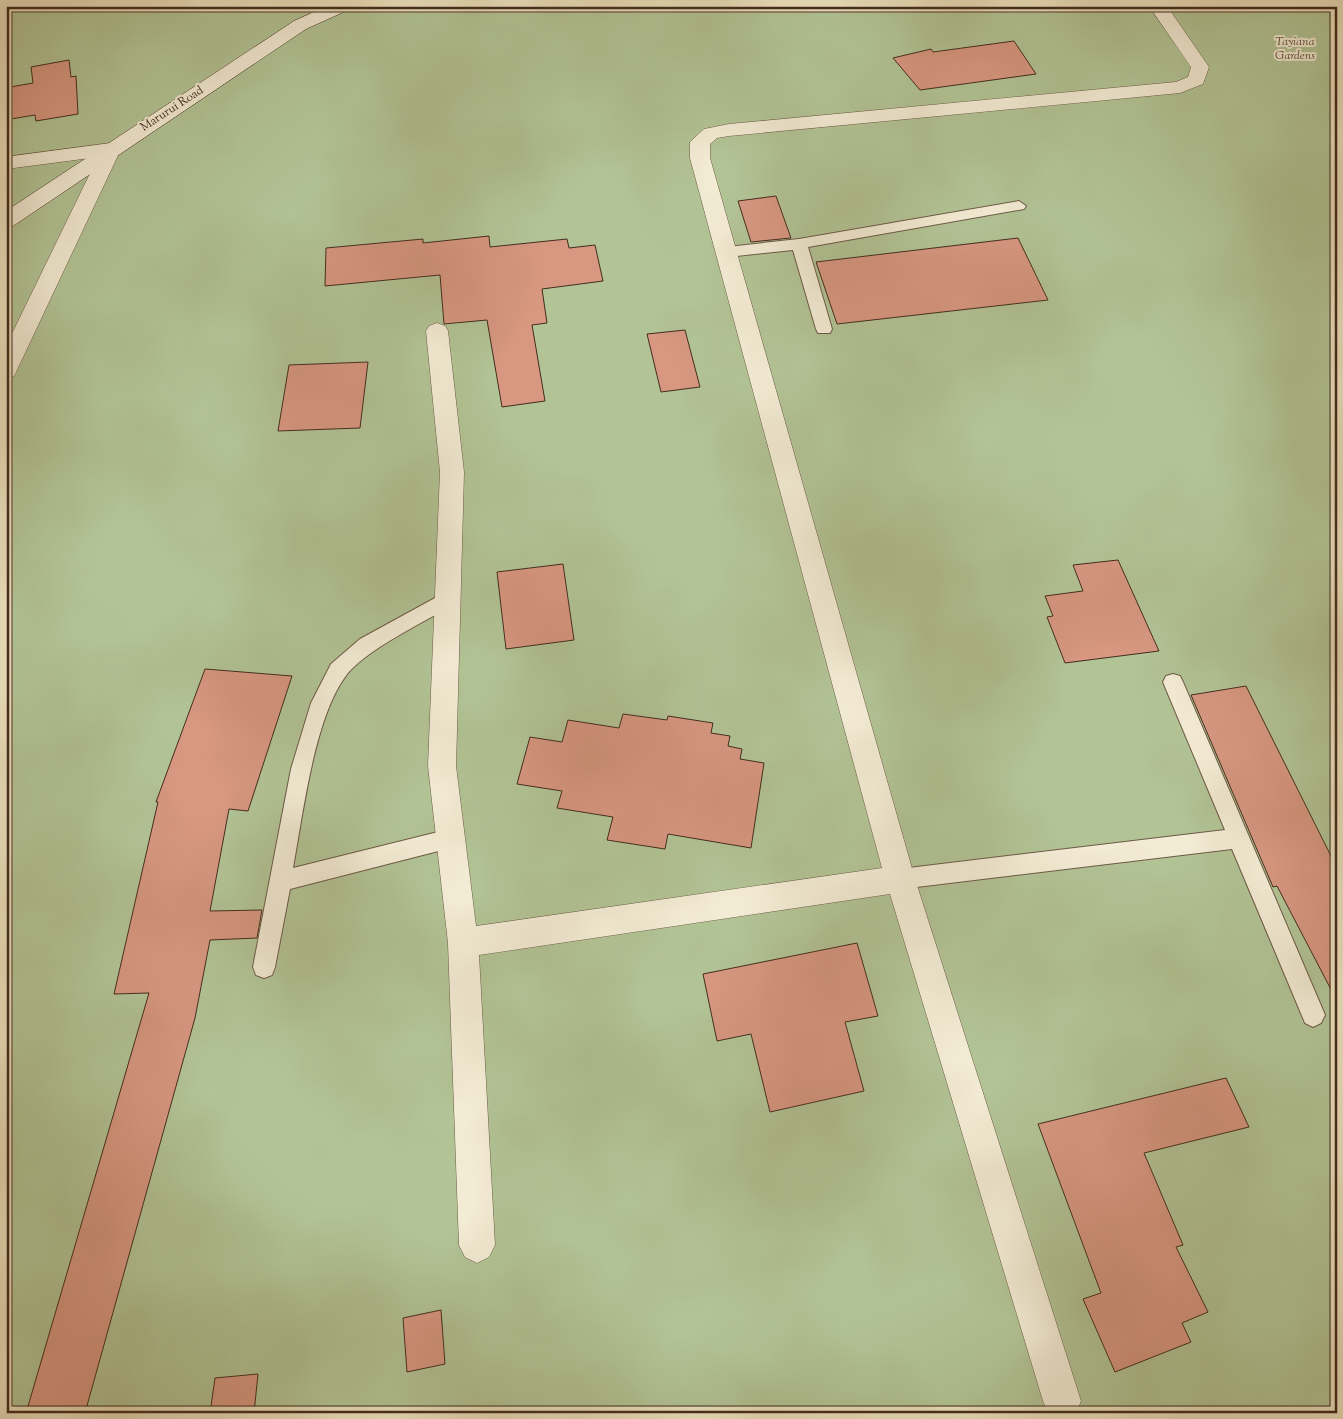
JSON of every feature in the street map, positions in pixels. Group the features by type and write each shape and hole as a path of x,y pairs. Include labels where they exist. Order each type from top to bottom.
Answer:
{"street":[{"name":"Marurui Road","path":"6,221 111,149 300,25 342,6"},
{"path":"1062,1401 900,879 700,158 700,142 711,133 1180,88 1196,80 1200,67 1158,6"},
{"path":"6,163 111,149"},
{"path":"6,370 111,149"},
{"path":"437,331 452,472 446,600 442,766 463,943 477,1245"},
{"path":"463,943 900,879"}],"lane":[{"path":"727,252 799,244 1019,206"},
{"path":"799,244 824,329"},
{"path":"264,967 301,769 318,709 338,670 366,645 446,600"},
{"path":"1174,682 1313,1015"},
{"path":"900,879 1239,838"},
{"path":"280,881 450,839"}],"green space":[{"name":"Tayiana Gardens","path":"6,6 1337,6 1337,1413 6,1413"}],"building":[{"path":"1014,41 1036,74 920,90 893,58 931,49 933,52"},
{"path":"69,60 71,77 76,76 78,114 36,121 35,115 11,119 10,87 33,83 31,67"},
{"path":"776,196 791,238 751,242 738,201"},
{"path":"489,236 490,247 567,239 569,248 595,245 603,281 542,289 547,323 532,325 545,401 502,407 487,320 444,324 440,275 325,286 326,248 423,239 423,243"},
{"path":"1018,238 1048,300 837,324 816,262"},
{"path":"685,330 700,387 661,392 647,334"},
{"path":"368,362 360,428 278,431 289,365"},
{"path":"1118,560 1159,651 1065,663 1047,617 1053,616 1045,596 1083,591 1073,565"},
{"path":"563,564 574,640 506,649 497,572"},
{"path":"205,669 292,676 248,811 229,809 210,911 262,910 257,938 210,940 195,1018 85,1413 26,1413 149,993 114,994 158,802 156,802"},
{"path":"1246,686 1337,868 1337,1001 1277,886 1273,887 1191,695"},
{"path":"623,714 667,720 668,716 713,723 711,733 730,736 728,746 742,749 740,759 764,763 751,848 668,834 665,849 607,840 613,817 557,808 562,791 517,784 530,737 562,742 568,720 619,728"},
{"path":"857,943 878,1016 845,1022 864,1091 770,1112 751,1034 717,1041 703,974"},
{"path":"1226,1078 1249,1127 1144,1153 1183,1245 1176,1247 1208,1312 1182,1323 1191,1342 1115,1372 1083,1299 1101,1293 1038,1124"},
{"path":"441,1310 445,1364 407,1372 403,1318"},
{"path":"258,1374 254,1413 210,1413 215,1378"}]}
